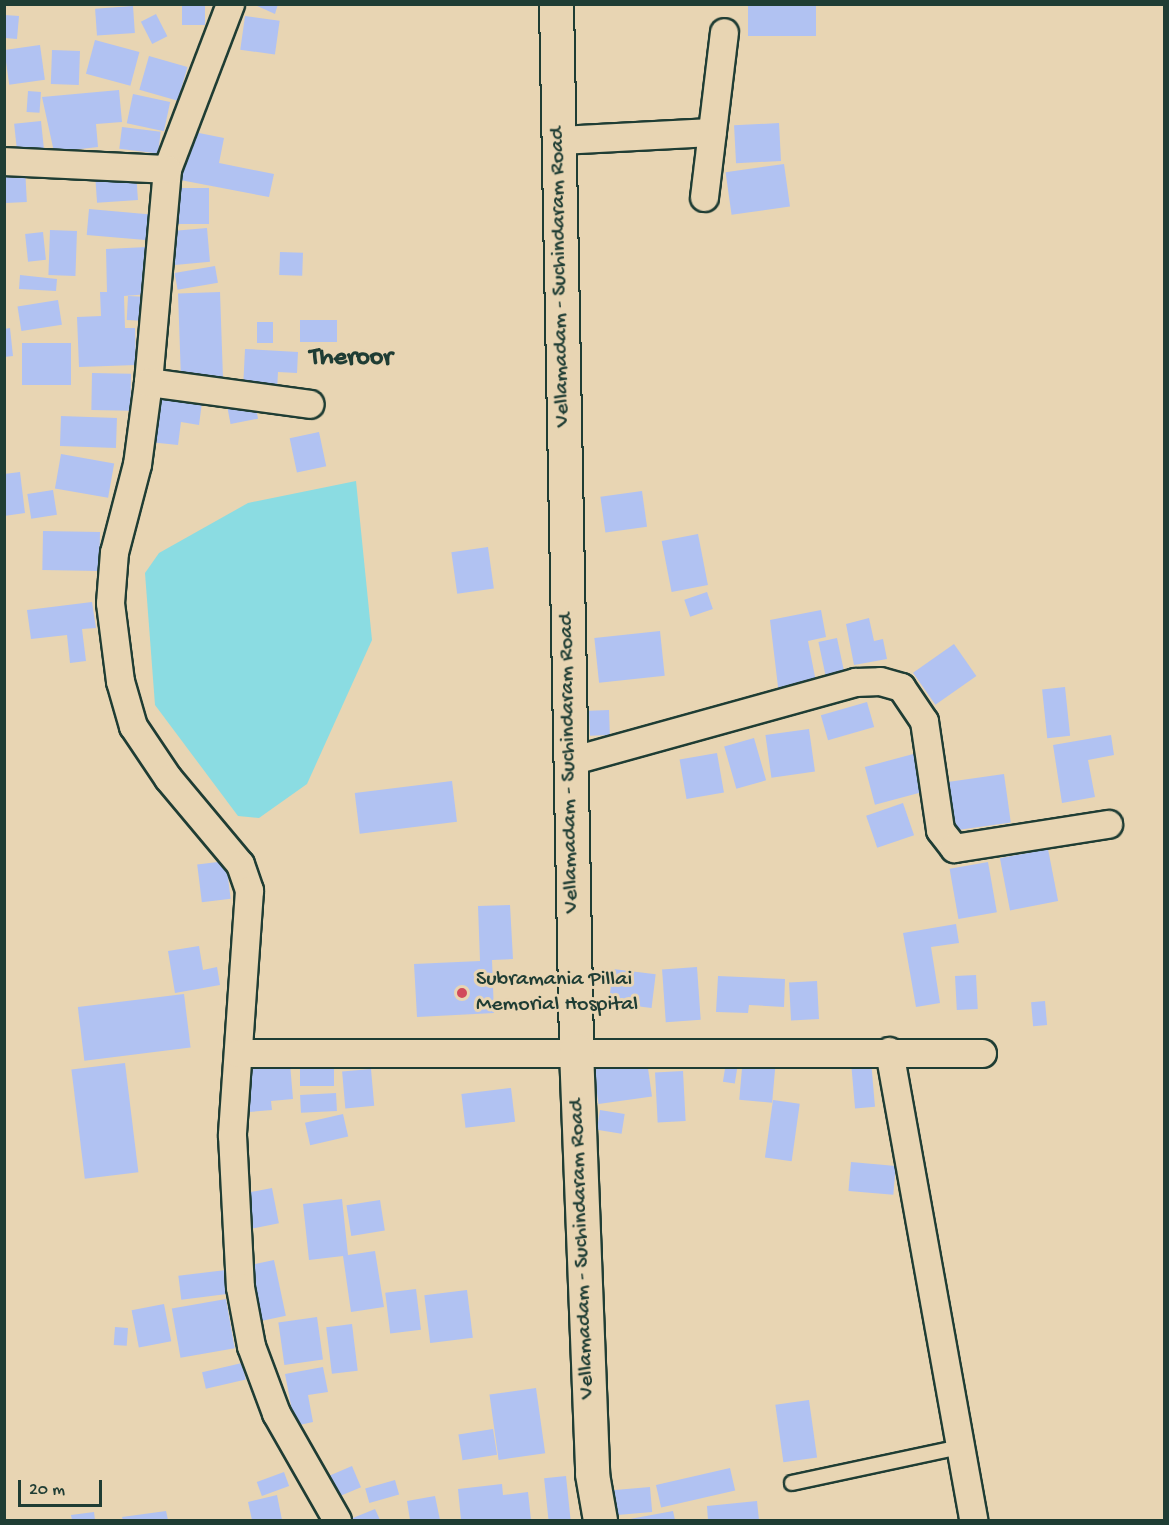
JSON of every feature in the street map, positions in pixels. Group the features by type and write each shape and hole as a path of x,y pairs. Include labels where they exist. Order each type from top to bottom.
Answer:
{"main road":[{"name":"Vellamadam - Suchindaram Road","path":"556,4 576,1050 592,1474 600,1521"}],"street":[{"path":"230,4 167,169 148,382 137,464 114,552 110,603 119,670 133,726 168,778 240,864 249,890 238,1053 233,1224 251,1346 276,1413 337,1521"},
{"path":"704,197 724,32"},
{"path":"559,140 712,132"},
{"path":"4,161 167,169"},
{"path":"148,382 310,404"},
{"path":"570,761 855,682 880,681 901,687 924,721 940,830 954,848 1108,824"},
{"path":"238,1053 576,1050 982,1053"},
{"path":"889,1051 973,1521"}],"lane":[{"path":"792,1484 960,1447"}],"water":[{"path":"356,481 372,640 307,784 259,818 238,816 155,705 145,573 159,553 248,503"}],"building":[{"path":"182,4 205,4 205,25 182,25"},
{"path":"253,4 278,4 275,14"},
{"path":"748,4 816,4 816,36 748,36"},
{"path":"133,6 135,33 97,36 95,9"},
{"path":"156,14 167,36 152,44 141,22"},
{"path":"5,15 19,16 17,39 5,38"},
{"path":"245,16 280,21 275,55 240,50"},
{"path":"95,40 139,52 130,86 86,74"},
{"path":"40,45 45,80 9,85 4,50"},
{"path":"52,50 80,51 79,85 51,84"},
{"path":"149,56 187,67 178,101 139,90"},
{"path":"119,90 122,122 96,124 98,147 54,152 42,97"},
{"path":"28,91 41,92 40,113 27,112"},
{"path":"133,94 170,102 164,131 127,123"},
{"path":"41,121 44,150 17,153 14,124"},
{"path":"779,123 781,161 736,163 734,125"},
{"path":"122,127 161,132 158,154 119,149"},
{"path":"184,130 224,138 219,163 274,174 269,197 175,179"},
{"path":"784,164 790,207 732,215 726,172"},
{"path":"25,167 27,202 6,203 4,168"},
{"path":"136,172 138,200 97,203 95,175"},
{"path":"173,188 209,188 209,224 173,224"},
{"path":"89,209 151,214 148,240 87,235"},
{"path":"207,228 210,262 172,265 169,231"},
{"path":"50,230 77,231 75,276 48,275"},
{"path":"43,232 46,260 28,262 25,234"},
{"path":"147,247 149,294 124,296 125,328 135,328 136,365 79,367 77,317 101,316 100,292 107,292 106,249"},
{"path":"280,252 303,253 302,276 279,275"},
{"path":"215,266 218,283 178,290 175,273"},
{"path":"20,275 57,279 56,291 19,289"},
{"path":"220,292 223,377 181,378 178,293"},
{"path":"128,296 148,297 147,321 127,320"},
{"path":"58,300 62,325 21,331 18,306"},
{"path":"300,320 337,320 337,342 300,342"},
{"path":"257,322 273,322 273,343 257,343"},
{"path":"10,328 13,356 4,357 4,329"},
{"path":"22,343 71,343 71,385 22,385"},
{"path":"245,349 298,352 297,373 278,372 277,391 243,389"},
{"path":"92,373 131,374 130,411 91,410"},
{"path":"155,390 203,395 199,425 181,422 178,445 149,442"},
{"path":"255,403 258,419 231,424 228,408"},
{"path":"61,416 117,418 116,448 60,446"},
{"path":"319,432 326,466 297,472 290,438"},
{"path":"61,454 114,463 108,498 55,488"},
{"path":"20,472 25,513 4,516 4,474"},
{"path":"53,490 57,515 31,519 27,494"},
{"path":"642,491 647,527 605,532 600,497"},
{"path":"43,531 100,532 99,571 42,570"},
{"path":"698,534 708,585 672,592 662,541"},
{"path":"488,547 494,589 457,594 451,552"},
{"path":"707,592 713,609 690,617 684,600"},
{"path":"92,602 96,628 82,629 86,661 70,663 67,635 31,639 27,610"},
{"path":"821,610 826,637 808,641 817,687 779,695 770,620"},
{"path":"869,618 874,641 883,639 887,659 854,665 846,624"},
{"path":"660,631 665,676 599,683 594,638"},
{"path":"837,638 845,676 827,680 818,642"},
{"path":"954,644 976,676 935,705 913,673"},
{"path":"1065,687 1070,736 1047,738 1042,689"},
{"path":"867,702 874,727 828,740 821,715"},
{"path":"609,710 610,735 590,736 589,711"},
{"path":"809,729 815,772 771,778 765,735"},
{"path":"1111,735 1114,755 1088,760 1095,797 1062,803 1053,745"},
{"path":"754,738 766,780 736,789 724,747"},
{"path":"717,753 724,792 687,799 680,760"},
{"path":"917,753 927,791 875,805 865,767"},
{"path":"1004,774 1011,823 954,830 948,782"},
{"path":"452,781 457,822 360,834 355,793"},
{"path":"903,803 914,835 877,848 866,816"},
{"path":"1048,849 1058,901 1010,910 1000,858"},
{"path":"226,861 231,899 202,902 197,865"},
{"path":"988,862 997,912 958,919 950,869"},
{"path":"510,905 513,959 492,960 494,1013 417,1017 414,964 480,961 478,906"},
{"path":"956,924 959,943 931,947 940,1003 916,1007 903,933"},
{"path":"199,946 203,970 217,967 220,985 175,993 168,951"},
{"path":"697,967 701,1020 666,1022 662,969"},
{"path":"613,969 656,974 652,1008 609,1003"},
{"path":"976,975 978,1009 957,1010 955,976"},
{"path":"718,976 785,979 784,1007 749,1005 748,1013 716,1012"},
{"path":"817,981 819,1019 791,1020 789,982"},
{"path":"184,994 191,1048 84,1061 78,1007"},
{"path":"1045,1001 1047,1025 1033,1026 1031,1002"},
{"path":"646,1054 652,1097 599,1104 593,1062"},
{"path":"727,1056 739,1058 735,1084 723,1082"},
{"path":"743,1057 776,1060 772,1103 739,1100"},
{"path":"871,1061 875,1107 855,1109 851,1063"},
{"path":"125,1063 138,1172 85,1179 71,1070"},
{"path":"300,1063 334,1063 334,1086 300,1086"},
{"path":"290,1064 293,1099 271,1101 272,1110 249,1112 245,1069"},
{"path":"371,1069 374,1106 345,1108 342,1072"},
{"path":"683,1071 686,1121 658,1122 655,1072"},
{"path":"511,1088 515,1122 466,1128 461,1094"},
{"path":"336,1093 337,1111 301,1113 300,1095"},
{"path":"773,1100 800,1104 792,1161 765,1157"},
{"path":"600,1110 625,1114 622,1134 597,1130"},
{"path":"343,1114 348,1136 310,1145 305,1123"},
{"path":"851,1162 896,1166 893,1195 848,1191"},
{"path":"272,1188 279,1223 251,1229 245,1193"},
{"path":"342,1199 348,1255 375,1251 384,1307 351,1312 343,1256 309,1260 303,1204"},
{"path":"380,1200 385,1231 351,1236 346,1205"},
{"path":"274,1260 286,1316 254,1323 242,1267"},
{"path":"226,1270 229,1294 181,1300 178,1276"},
{"path":"416,1289 421,1330 390,1333 385,1293"},
{"path":"467,1290 473,1338 430,1343 424,1295"},
{"path":"226,1299 235,1348 181,1358 172,1309"},
{"path":"164,1304 171,1341 139,1348 132,1310"},
{"path":"317,1317 323,1360 284,1365 278,1322"},
{"path":"352,1324 358,1371 332,1374 326,1327"},
{"path":"115,1327 128,1328 127,1346 114,1345"},
{"path":"242,1363 246,1380 206,1389 202,1372"},
{"path":"323,1367 328,1392 308,1395 313,1422 295,1426 285,1374"},
{"path":"536,1388 545,1453 499,1460 489,1395"},
{"path":"809,1400 817,1457 783,1462 775,1405"},
{"path":"493,1429 497,1455 462,1460 458,1434"},
{"path":"352,1466 361,1487 337,1497 328,1476"},
{"path":"730,1468 735,1490 661,1508 656,1485"},
{"path":"284,1472 289,1486 262,1496 257,1482"},
{"path":"566,1476 571,1520 549,1520 544,1478"},
{"path":"395,1480 399,1494 369,1503 365,1489"},
{"path":"502,1484 503,1495 528,1492 531,1520 461,1520 458,1489"},
{"path":"650,1487 652,1512 611,1515 609,1491"},
{"path":"277,1495 282,1520 252,1520 248,1502"},
{"path":"435,1496 440,1520 410,1520 407,1501"},
{"path":"757,1501 759,1520 708,1520 707,1506"},
{"path":"375,1509 380,1520 348,1520"},
{"path":"166,1511 168,1520 123,1520 122,1517"},
{"path":"673,1511 675,1520 630,1520 630,1519"},
{"path":"94,1512 95,1520 72,1520 71,1515"}],"place":[{"name":"Subramania Pillai Memorial Hospital","path":"462,993"}],"district":[{"name":"Theroor","path":"351,359"}]}
